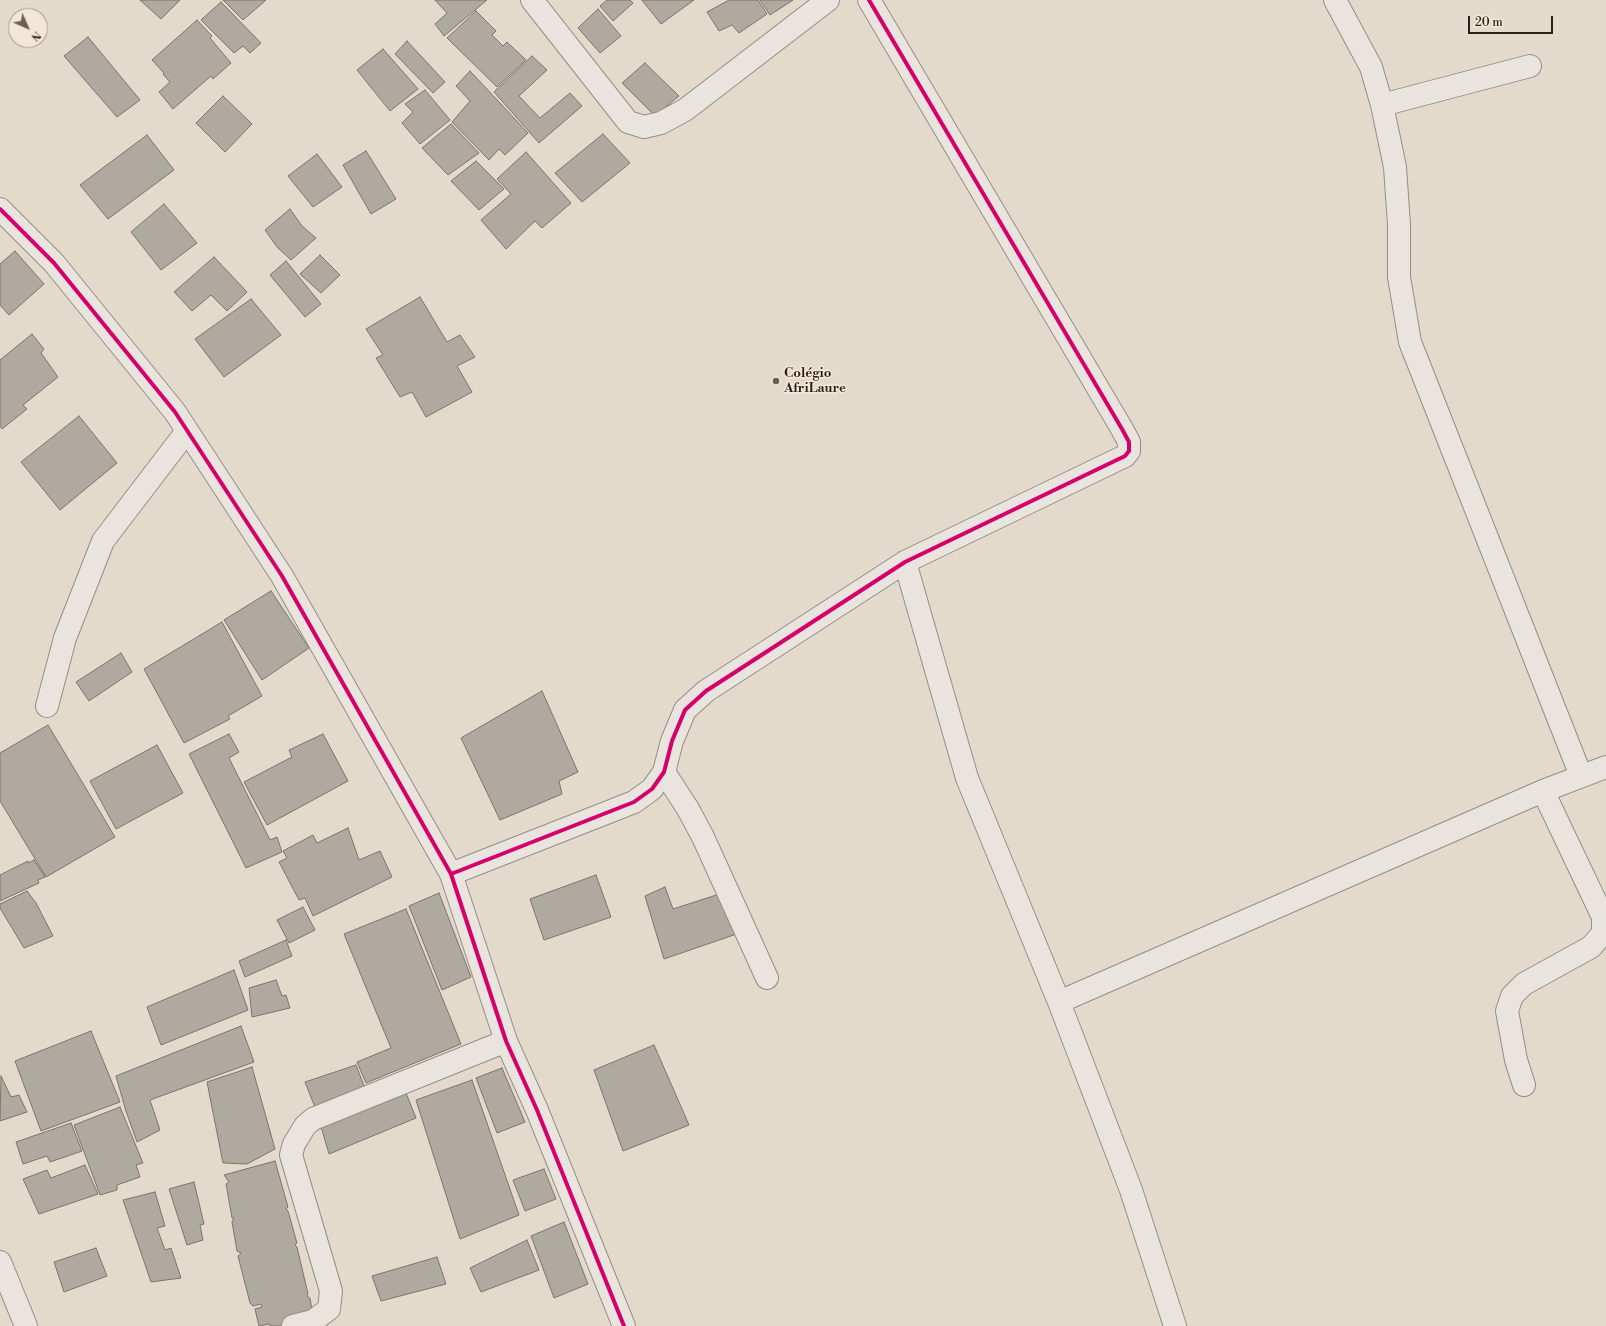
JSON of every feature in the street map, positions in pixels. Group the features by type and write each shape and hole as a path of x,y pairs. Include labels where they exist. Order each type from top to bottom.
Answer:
{"street":[{"path":"532,0 628,122 644,127 661,123 685,110 828,0"},
{"path":"451,874 634,802 652,789 664,772 672,740 685,710 706,691 905,562 1125,456 1129,451 1129,442 1114,415 869,0"},
{"path":"1335,0 1371,67 1382,105 1395,167 1399,225 1399,277 1410,342 1581,776"},
{"path":"1382,105 1530,66"},
{"path":"0,209 54,263 175,412 188,431 282,576 451,874 506,1041 537,1110 624,1326"},
{"path":"47,706 65,638 103,541 188,431"},
{"path":"905,562 967,778 1059,1002 1131,1190 1176,1326"},
{"path":"1059,1002 1543,791 1606,767"},
{"path":"664,772 688,808 703,837 767,978"},
{"path":"1524,1085 1516,1060 1507,1011 1512,996 1524,984 1591,947 1603,933 1603,917 1543,791"},
{"path":"293,1326 313,1321 329,1309 331,1290 291,1156 294,1144 305,1126 313,1119 506,1041"},
{"path":"0,1262 26,1326"}],"building":[{"path":"140,0 180,0 161,19"},
{"path":"223,0 266,0 243,20"},
{"path":"435,0 487,0 444,36 435,24 447,13"},
{"path":"607,0 630,0 633,3 613,21 600,6"},
{"path":"642,0 694,0 661,24"},
{"path":"729,0 758,0 767,14 739,33 732,25 719,31 707,12"},
{"path":"760,0 793,0 770,15"},
{"path":"221,2 261,43 250,53 243,46 234,53 201,20"},
{"path":"598,9 621,36 600,53 578,28"},
{"path":"476,11 496,31 492,35 503,46 507,42 526,60 497,87 447,38"},
{"path":"197,20 212,36 210,38 231,63 213,79 211,76 173,109 159,92 170,82 152,60"},
{"path":"88,37 140,100 117,117 64,56"},
{"path":"407,41 445,82 433,93 395,54"},
{"path":"383,49 418,89 390,111 357,70"},
{"path":"532,56 547,70 519,96 540,118 570,93 582,106 539,143 494,92"},
{"path":"645,63 679,96 655,116 622,83"},
{"path":"470,71 528,133 505,155 499,149 489,160 452,122 470,101 456,86"},
{"path":"425,90 450,120 420,144 402,123 413,112 405,104"},
{"path":"223,96 252,124 225,152 196,123"},
{"path":"451,124 479,153 448,175 422,148"},
{"path":"603,134 630,163 582,202 555,173"},
{"path":"147,135 174,170 108,219 80,185"},
{"path":"366,151 396,199 371,214 343,165"},
{"path":"526,152 571,203 542,228 535,221 506,249 481,220 511,194 497,179"},
{"path":"317,154 342,187 313,207 288,176"},
{"path":"476,161 504,189 479,210 451,181"},
{"path":"164,204 197,243 161,270 131,232"},
{"path":"290,209 302,226 316,238 291,260 277,247 265,230"},
{"path":"15,251 44,284 9,315 0,305 0,264"},
{"path":"320,255 340,275 321,293 300,274"},
{"path":"214,257 247,292 227,311 211,295 192,311 174,292"},
{"path":"286,261 321,304 305,317 270,275"},
{"path":"420,297 447,342 460,335 475,357 457,366 472,392 426,417 412,392 400,397 376,358 383,355 366,329"},
{"path":"251,299 281,335 224,377 195,339"},
{"path":"32,334 44,349 41,353 58,377 23,405 27,409 2,429 0,426 0,360"},
{"path":"79,416 117,463 60,510 21,462"},
{"path":"271,591 309,648 262,680 224,620"},
{"path":"222,622 262,696 228,716 230,719 184,743 144,669"},
{"path":"121,653 132,672 89,701 76,682"},
{"path":"542,691 578,772 559,781 562,794 500,820 461,738"},
{"path":"48,725 115,837 46,877 0,801 0,753"},
{"path":"229,734 239,752 229,758 270,840 277,837 282,852 246,868 189,754"},
{"path":"323,734 348,781 267,825 244,782 292,757 289,750"},
{"path":"157,745 183,793 116,829 90,781"},
{"path":"348,828 359,860 380,851 392,877 313,916 305,898 299,900 279,862 287,858 283,851 313,835 317,843"},
{"path":"34,860 45,877 38,880 39,883 0,901 0,875 28,861 28,863"},
{"path":"596,875 611,917 544,940 530,899"},
{"path":"665,887 673,909 735,889 754,928 664,959 645,896"},
{"path":"27,891 36,903 53,936 24,948 0,908 0,904"},
{"path":"439,893 471,977 442,990 409,906"},
{"path":"303,907 315,930 289,943 277,920"},
{"path":"406,909 461,1044 366,1083 357,1062 391,1048 344,934"},
{"path":"286,940 292,956 245,977 239,961"},
{"path":"234,970 248,1010 161,1045 147,1007"},
{"path":"276,980 282,996 286,995 290,1008 252,1017 249,988"},
{"path":"241,1026 254,1062 150,1100 160,1130 137,1142 116,1076"},
{"path":"91,1031 120,1102 41,1131 15,1061"},
{"path":"654,1045 689,1125 623,1151 594,1070"},
{"path":"356,1065 368,1096 318,1115 305,1082"},
{"path":"252,1067 275,1149 247,1164 223,1163 207,1082"},
{"path":"502,1068 525,1122 497,1133 476,1078"},
{"path":"1,1076 11,1097 19,1095 27,1112 0,1121"},
{"path":"472,1080 519,1215 460,1239 416,1100"},
{"path":"404,1088 416,1118 329,1154 320,1123"},
{"path":"120,1107 143,1163 136,1165 140,1177 117,1185 117,1190 100,1195 74,1125"},
{"path":"71,1123 82,1151 50,1162 47,1156 23,1164 16,1142"},
{"path":"275,1161 288,1207 286,1209 288,1211 297,1243 295,1245 297,1247 308,1294 307,1296 310,1298 313,1317 282,1326 270,1326 269,1324 259,1326 255,1309 262,1307 261,1304 253,1306 250,1303 238,1256 241,1253 237,1251 232,1222 234,1218 232,1218 226,1184 229,1182 224,1175"},
{"path":"85,1165 98,1194 39,1214 23,1179 47,1170 51,1178"},
{"path":"544,1169 556,1199 525,1211 513,1180"},
{"path":"194,1182 204,1224 200,1225 203,1240 187,1245 169,1189"},
{"path":"155,1192 165,1226 157,1228 165,1250 171,1248 181,1278 151,1282 123,1200"},
{"path":"564,1222 588,1284 554,1298 531,1236"},
{"path":"527,1240 539,1270 481,1292 470,1268"},
{"path":"96,1248 107,1276 64,1292 54,1262"},
{"path":"437,1257 446,1284 381,1301 372,1276"}],"cycle path":[{"path":"451,874 634,802 652,789 664,772 672,741 685,710 706,691 905,562 1125,456 1129,451 1129,442 1122,429 869,0"},
{"path":"0,209 54,263 175,412 282,576 451,874 506,1041 537,1110 624,1326"}],"place":[{"name":"Colégio AfriLaure","path":"776,381"}]}
